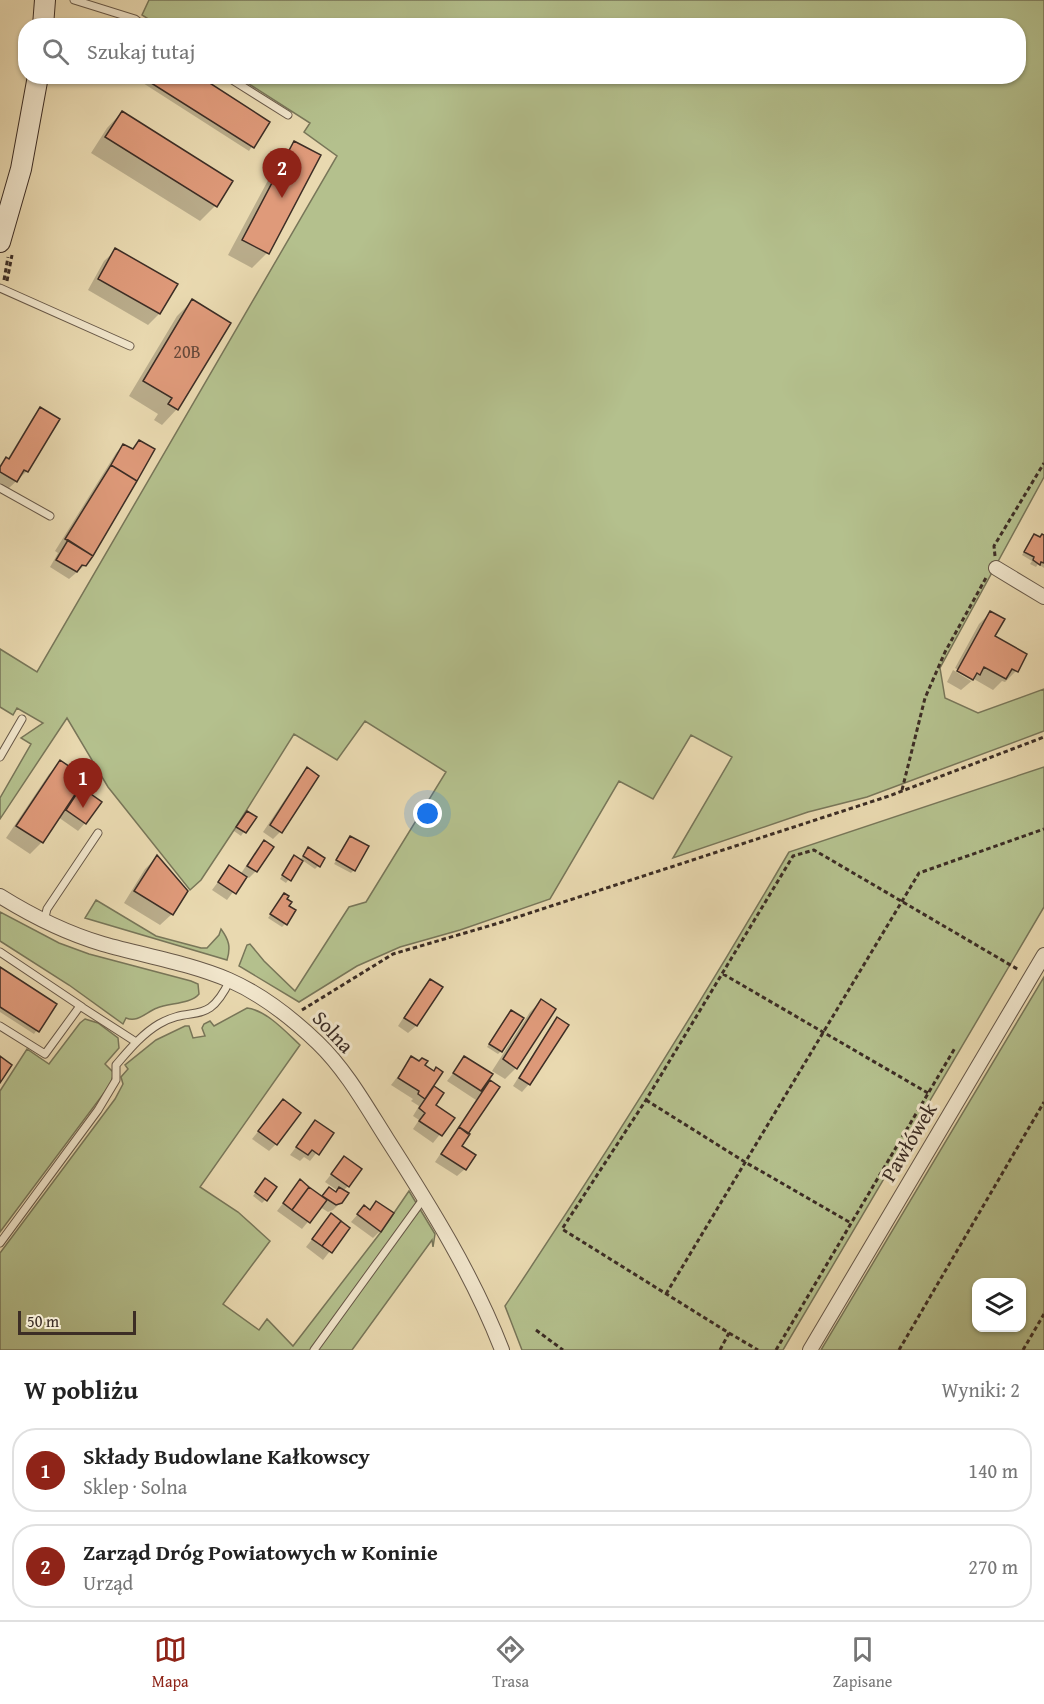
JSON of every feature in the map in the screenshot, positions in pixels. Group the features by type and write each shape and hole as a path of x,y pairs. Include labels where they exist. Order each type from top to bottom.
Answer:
{"street":[{"path":"44,18 45,0"},
{"path":"0,242 21,169 37,84"},
{"path":"996,567 1044,597"},
{"name":"Solna","path":"0,896 44,921 102,944 196,968 230,981 257,994 320,1044 350,1083 424,1198 483,1306 502,1350"},
{"name":"Pawłówek","path":"810,1350 1044,955"}],"lane":[{"path":"74,0 129,18"},
{"path":"238,84 288,116"},
{"path":"0,288 130,346"},
{"path":"0,488 50,516"},
{"path":"0,757 22,719"},
{"path":"44,921 47,909 98,832"},
{"path":"0,952 136,1042"},
{"path":"0,1243 98,1110 116,1080 116,1065 136,1042 160,1024 211,1009 230,981"},
{"path":"0,1026 45,1054 80,1006 82,1007"},
{"path":"314,1350 424,1198"}],"path":[{"path":"902,790 926,698 945,651 984,578 996,567 994,546 1044,463"},
{"path":"289,1018 393,954 499,923 902,790 1044,737"},
{"path":"666,1294 919,873 1044,829"},
{"path":"758,1350 562,1229 646,1100 793,856 814,850 1030,977"},
{"path":"723,974 928,1093"},
{"path":"776,1350 955,1048"},
{"path":"646,1100 745,1162 851,1223"},
{"path":"899,1350 1044,1102"},
{"path":"1023,1350 1044,1314"},
{"path":"537,1330 563,1350"},
{"path":"720,1350 729,1333"}],"green space":[{"path":"149,0 1044,0 1044,477 940,668 945,698 978,713 1044,689 1044,731 867,797 808,812 673,858 732,757 691,735 653,799 619,781 550,899 460,930 400,947 357,966 299,1002 239,966 247,945 250,944 295,991 349,907 366,902 446,772 365,721 337,760 294,734 201,880 190,890 108,787 67,718 0,819 0,798 31,744 21,738 43,723 17,708 13,715 0,707 0,649 37,672 337,156 304,132 310,123 249,84 1026,84 1026,18 147,18 142,15"},
{"path":"1044,767 1044,907 783,1350 522,1350 505,1306 650,1081 789,852"},
{"path":"96,900 156,936 201,948 207,948 219,935 221,929 228,944 227,960 85,918"},
{"path":"0,912 59,943 89,954 191,981 198,984 199,994 185,1002 162,1006 138,1018 126,1018 123,1024 69,985 0,941"},
{"path":"1044,977 1044,1350 821,1350"},
{"path":"247,1008 268,1017 300,1045 200,1187 238,1212 270,1241 223,1304 259,1330 267,1319 293,1346 381,1232 409,1191 435,1234 433,1247 432,1240 352,1350 0,1350 0,1253 115,1099 123,1084 121,1077 128,1069 125,1065 156,1040 185,1026 189,1026 193,1038 205,1036 202,1028 204,1024 210,1021 214,1026"},
{"path":"85,1019 98,1023 118,1038 119,1048 105,1064 114,1073 110,1085 0,1232 0,1091 27,1049 49,1064"}],"building":[{"path":"153,84 211,84 270,122 254,148"},
{"path":"122,111 233,181 217,207 105,137"},
{"path":"294,141 321,155 269,254 242,240"},
{"path":"115,248 178,284 160,314 98,279"},
{"path":"192,299 231,323 178,410 168,404 172,398 143,381"},
{"path":"40,407 60,419 28,472 24,470 17,482 0,472 0,467 6,457 9,459"},
{"path":"139,440 155,449 137,481 111,465 123,444 133,449"},
{"path":"111,465 137,481 93,556 65,539"},
{"path":"1034,534 1040,537 1044,535 1044,563 1041,562 1040,565 1033,560 1034,557 1024,552"},
{"path":"68,540 93,556 86,566 82,565 77,572 56,560"},
{"path":"990,611 1005,619 995,636 1027,654 1018,672 1012,669 1006,679 984,667 980,675 977,673 973,680 957,671"},
{"path":"60,760 86,778 43,843 16,826"},
{"path":"307,767 319,776 282,833 270,825"},
{"path":"81,787 102,802 86,824 66,810"},
{"path":"247,811 257,817 246,833 236,827"},
{"path":"350,836 369,846 355,871 336,860"},
{"path":"264,840 274,847 257,872 247,866"},
{"path":"308,847 325,858 320,867 303,856"},
{"path":"157,855 188,891 173,915 134,891"},
{"path":"294,855 303,861 291,881 282,875"},
{"path":"229,865 247,877 236,894 218,882"},
{"path":"284,893 292,902 289,906 296,910 287,925 270,914"},
{"path":"0,967 57,1004 39,1032 0,1007"},
{"path":"430,979 443,987 417,1026 404,1018"},
{"path":"541,999 556,1009 517,1069 503,1059"},
{"path":"511,1010 524,1018 502,1052 489,1044"},
{"path":"557,1017 569,1025 530,1085 519,1078"},
{"path":"0,1056 12,1065 0,1083"},
{"path":"411,1056 419,1061 422,1058 428,1061 425,1065 434,1071 436,1067 443,1072 425,1099 418,1094 419,1091 398,1078"},
{"path":"464,1056 493,1074 481,1091 453,1073"},
{"path":"490,1080 500,1087 468,1134 459,1127"},
{"path":"434,1086 444,1093 436,1105 455,1118 442,1136 419,1121 425,1113 419,1108"},
{"path":"283,1099 301,1113 277,1145 258,1131"},
{"path":"315,1120 334,1133 319,1155 312,1150 308,1155 296,1147"},
{"path":"459,1127 470,1134 462,1146 476,1155 466,1170 441,1154"},
{"path":"344,1156 362,1169 349,1187 331,1174"},
{"path":"265,1178 277,1187 267,1201 255,1192"},
{"path":"300,1179 309,1187 292,1210 283,1203"},
{"path":"309,1187 327,1200 310,1223 292,1210"},
{"path":"329,1187 336,1192 339,1187 349,1193 342,1203 336,1205 322,1196"},
{"path":"376,1201 394,1213 381,1232 357,1214 364,1205 370,1210"},
{"path":"331,1213 341,1221 322,1246 312,1239"},
{"path":"341,1221 350,1228 332,1253 322,1246"}],"place":[{"name":"Zarząd Dróg Powiatowych w Koninie","path":"282,198"},
{"name":"Składy Budowlane Kałkowscy","path":"83,808"}]}
